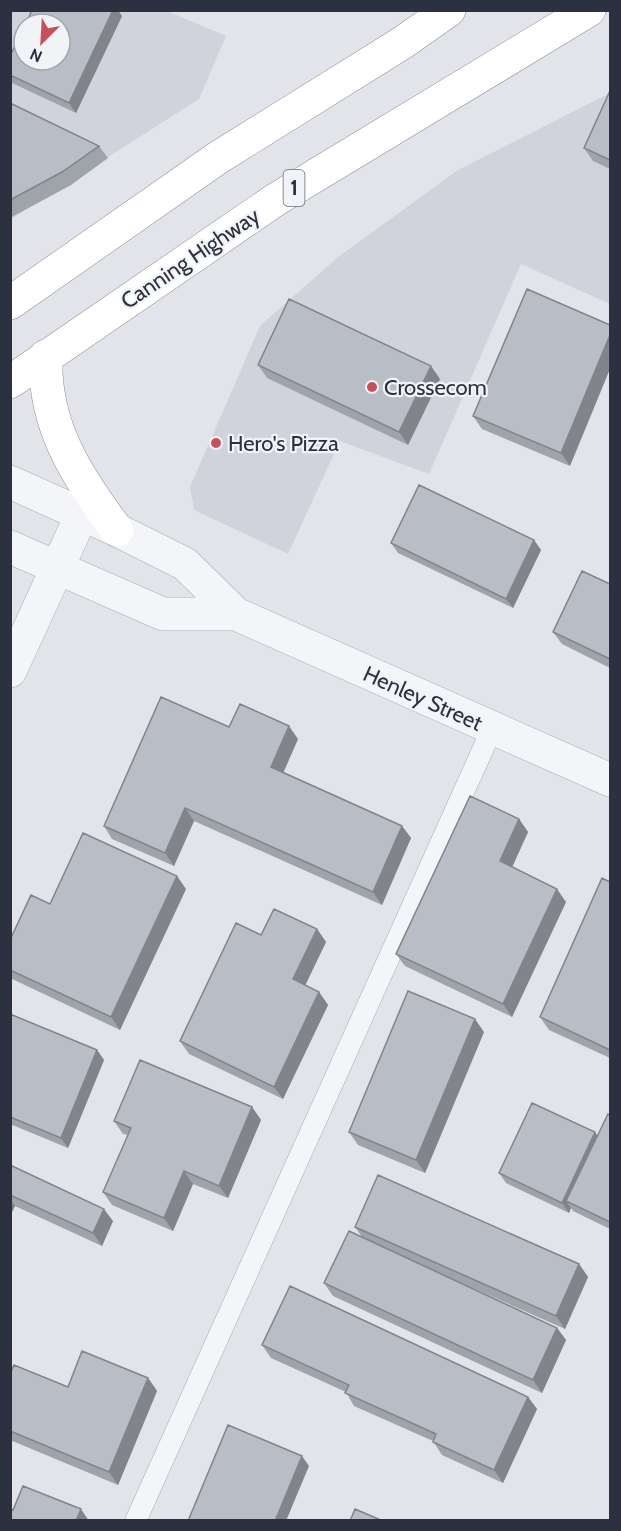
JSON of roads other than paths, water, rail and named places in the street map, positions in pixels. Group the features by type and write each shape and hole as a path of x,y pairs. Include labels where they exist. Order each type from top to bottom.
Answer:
{"highway":[{"path":"10,303 219,157 402,43 449,10"},
{"name":"Canning Highway","path":"10,382 275,200 589,10"},
{"path":"46,356 45,382 52,417 86,488 117,530"}],"street":[{"name":"Henley Street","path":"10,482 82,513 185,564 236,614 610,780"},
{"path":"10,671 82,513"},
{"name":"Henley Street","path":"10,547 163,614 236,614"}],"lane":[{"path":"136,1521 492,729"}],"place":[{"name":"Crossecom","path":"372,387"},
{"name":"Hero's Pizza","path":"216,443"}]}
